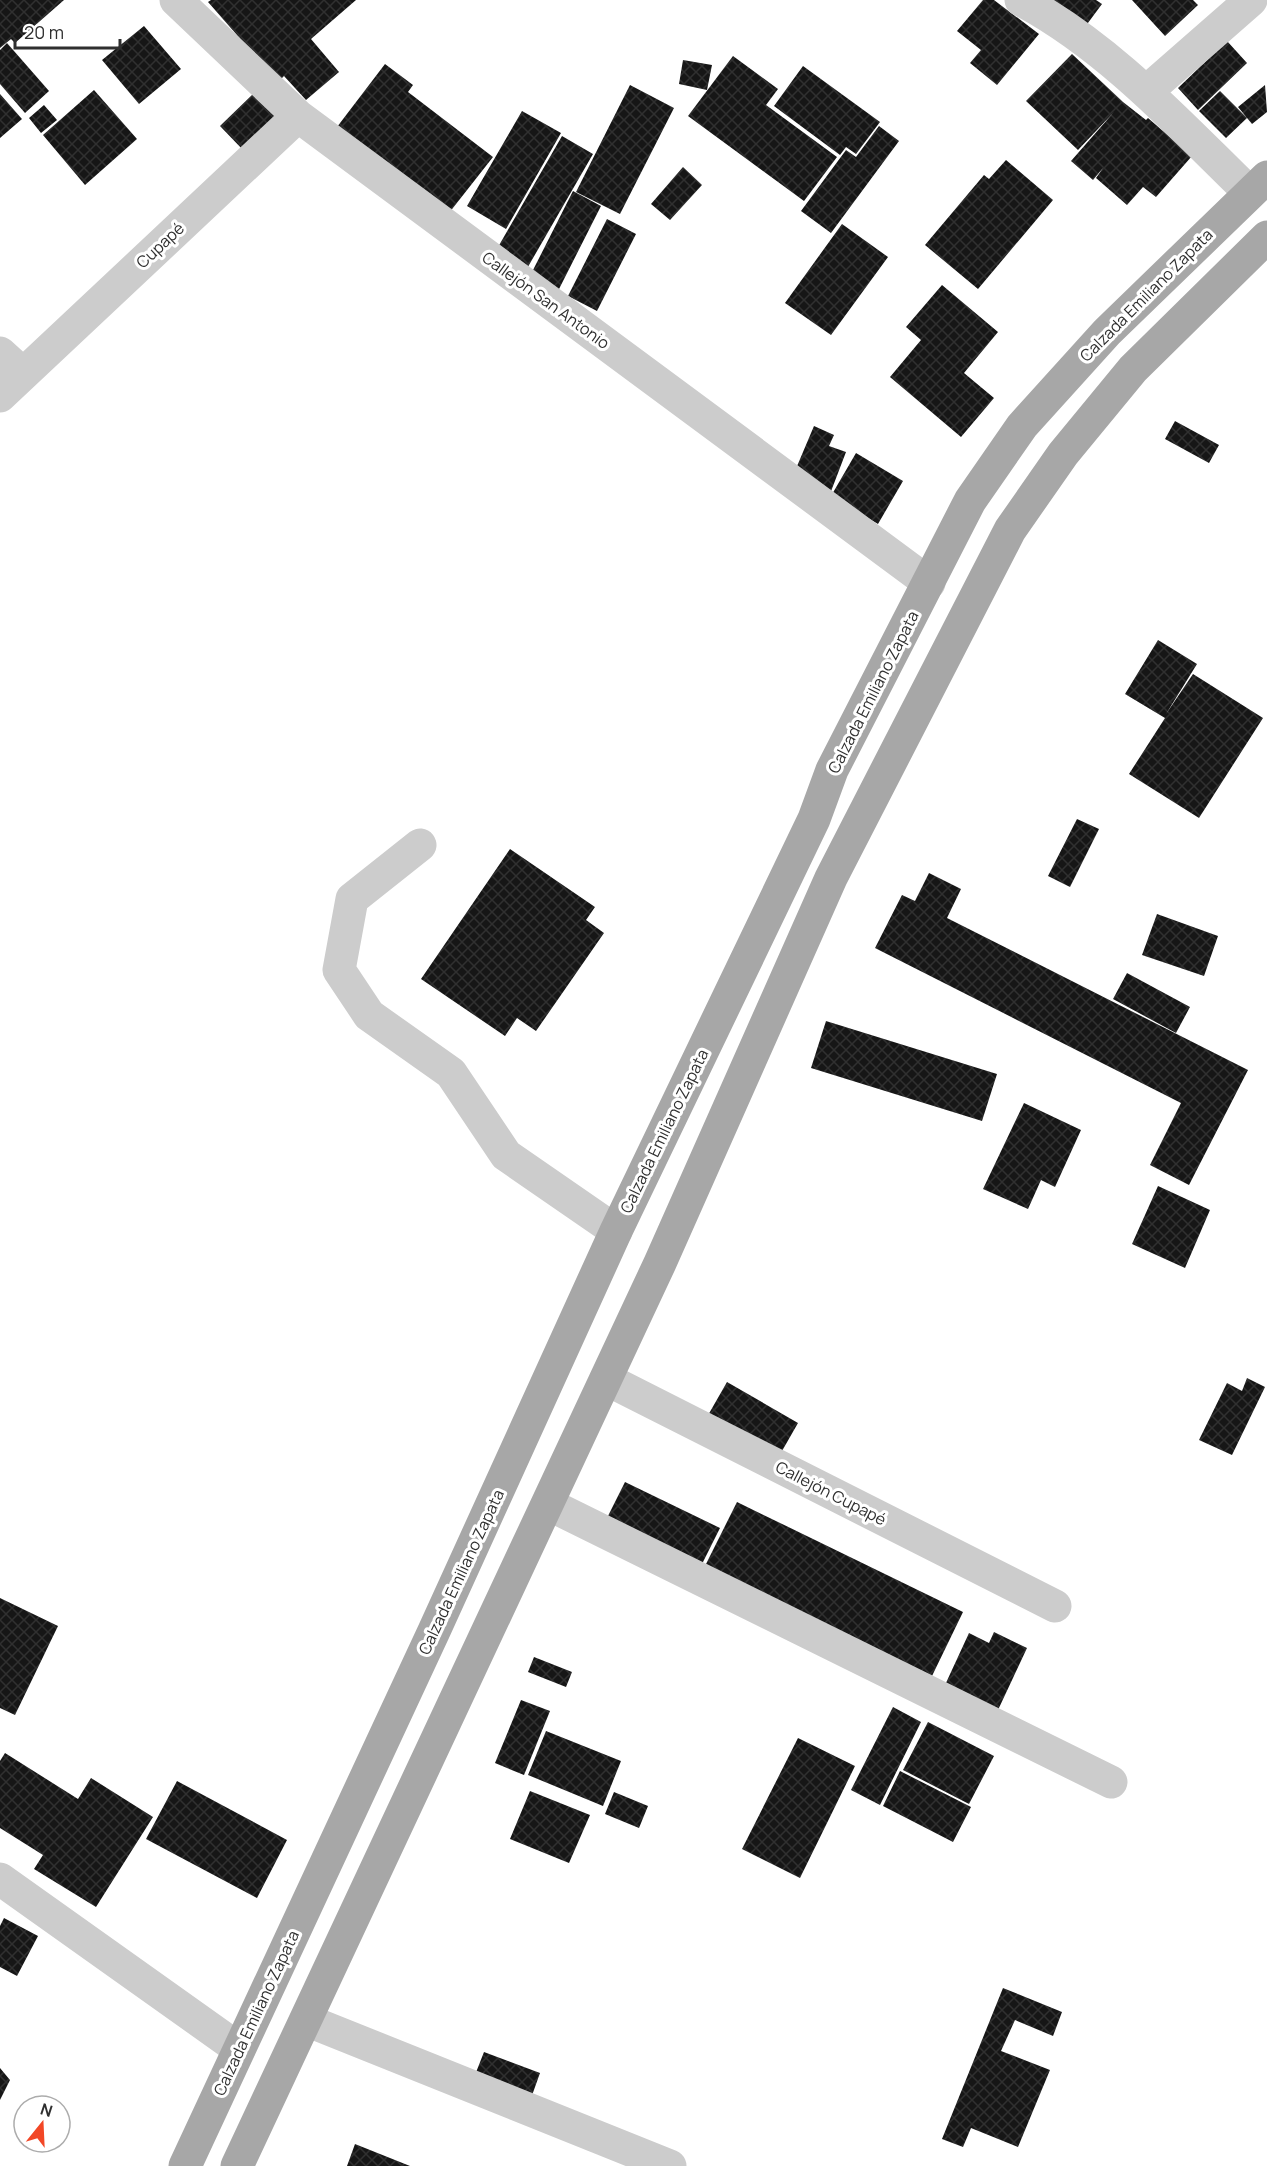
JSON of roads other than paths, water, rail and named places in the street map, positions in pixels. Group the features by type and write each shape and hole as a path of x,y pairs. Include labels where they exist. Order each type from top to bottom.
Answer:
{"main road":[{"name":"Calzada Emiliano Zapata","path":"185,2166 434,1631 616,1232 814,819 832,770 970,501 1022,426 1107,332 1258,185"},
{"path":"237,2166 606,1380 831,878 1010,530 1063,454 1133,369 1267,237"}],"street":[{"name":"Callejón San Antonio","path":"176,0 298,116 929,583"},
{"path":"1021,0 1049,15 1258,185"},
{"path":"1146,92 1251,0"},
{"name":"Cupapé","path":"8,374 298,116"},
{"path":"420,845 352,899 339,970 369,1015 451,1073 506,1155 616,1232"},
{"name":"Callejón Cupapé","path":"606,1380 1055,1606"},
{"path":"548,1504 1111,1782"},
{"path":"0,1880 240,2049"},
{"path":"306,2020 669,2166"}]}
